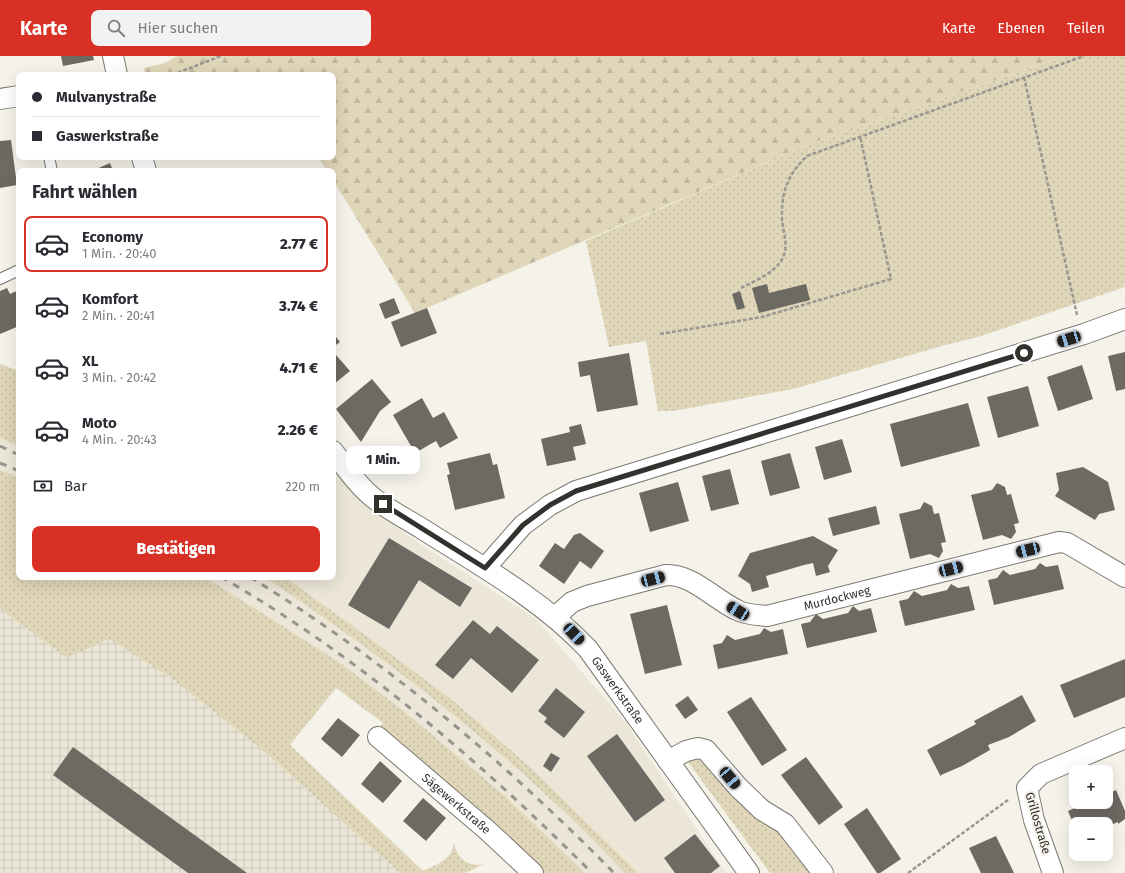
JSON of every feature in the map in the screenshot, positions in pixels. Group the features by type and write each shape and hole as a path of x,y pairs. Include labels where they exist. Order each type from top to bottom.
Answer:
{"street":[{"path":"113,56 116,72"},
{"path":"0,99 16,96"},
{"path":"485,568 523,525 550,505 576,491 1084,334 1125,319"},
{"name":"Gaswerkstraße","path":"336,455 370,496 485,568 555,617 588,649 750,873"},
{"name":"Murdockweg","path":"555,617 572,602 587,596 666,575 676,575 738,611 750,615 767,616 1059,542 1067,543 1125,577"},
{"name":"Sägewerkstraße","path":"378,737 488,831 533,873"},
{"name":"Grillostraße","path":"1053,873 1034,820 1027,788 1041,774 1125,738"},
{"path":"668,761 686,751 698,748 706,750 738,787 762,810 785,824 823,873"}],"lane":[{"path":"0,279 16,271"}],"path":[{"path":"180,72 221,56"},
{"path":"741,288 764,277 780,262 785,252 782,219 785,186 794,168 807,156 1084,56"},
{"path":"1024,77 1074,304 1084,334"},
{"path":"660,334 762,317 891,278 860,136"},
{"path":"908,873 984,816 1027,788"}],"shaded area":[{"path":"0,438 16,445 16,477 0,470"},
{"path":"336,475 350,491 420,544 535,618 626,723 726,873 638,873 528,765 490,732 372,640 289,580 336,580"},
{"path":"210,580 268,580 366,646 483,738 523,773 598,844 625,873 585,873 505,796 405,712 339,662"},
{"path":"0,609 67,658 109,639 170,677 259,747 400,873 0,873"}],"green space":[{"path":"177,56 1065,56 815,142 415,313 336,185 336,168 325,168 320,160 336,160 336,72 145,72 144,68 165,63"},
{"path":"1065,56 1125,56 1125,287 978,337 793,389 674,411 658,411 646,341 609,347 586,241 815,142"},
{"path":"0,364 16,370 16,445 0,438"},
{"path":"0,470 16,477 16,580 210,580 339,662 405,712 505,796 585,873 545,873 476,809 379,727 383,723 336,688 290,745 423,871 447,858 453,849 454,843 458,854 465,861 475,865 486,863 465,873 400,873 259,747 170,677 109,639 67,658 0,609"},
{"path":"268,580 289,580 451,699 528,765 638,873 625,873 542,791 453,714 407,678"},
{"path":"698,755 778,825 815,873 770,873 688,762 688,760"}],"building":[{"path":"61,56 93,56 94,60 63,66"},
{"path":"11,140 16,185 0,188 0,141"},
{"path":"110,163 112,168 99,168"},
{"path":"767,284 769,293 806,284 810,300 759,313 752,288"},
{"path":"7,288 10,294 16,291 16,327 0,334 0,291"},
{"path":"740,291 745,308 737,310 732,294"},
{"path":"394,298 400,313 385,319 379,304"},
{"path":"427,308 437,333 401,347 391,322"},
{"path":"336,337 340,342 336,345"},
{"path":"1125,352 1125,389 1116,391 1108,356"},
{"path":"629,353 638,405 597,412 590,375 580,377 578,362"},
{"path":"336,355 350,371 336,382"},
{"path":"1082,365 1093,399 1058,411 1047,377"},
{"path":"372,379 391,402 380,411 361,442 336,409"},
{"path":"1028,386 1039,426 998,438 987,397"},
{"path":"422,398 433,418 444,412 458,438 440,448 436,441 415,453 393,415"},
{"path":"968,403 980,446 901,467 890,424"},
{"path":"581,424 586,444 573,447 576,460 547,466 541,439 570,432 569,427"},
{"path":"842,439 852,472 824,480 815,447"},
{"path":"490,453 493,465 497,464 505,498 455,510 447,475 450,474 447,463"},
{"path":"790,453 800,488 770,496 761,461"},
{"path":"1083,467 1108,482 1115,510 1099,514 1095,520 1055,496 1059,490 1056,473"},
{"path":"730,469 739,504 711,511 702,476"},
{"path":"678,482 689,521 650,532 639,493"},
{"path":"997,483 1005,487 1007,495 1011,494 1019,523 1014,524 1016,532 1011,539 1002,535 983,540 971,495 992,490"},
{"path":"924,502 932,506 934,514 939,513 946,542 941,543 943,551 939,558 930,554 910,559 899,514 920,509"},
{"path":"876,506 880,524 833,536 828,518"},
{"path":"580,533 604,551 591,569 580,561 564,584 539,566 555,543 564,549 574,535"},
{"path":"813,536 838,550 828,566 830,572 816,576 813,563 804,565 766,576 769,587 752,592 750,584 738,576 750,553"},
{"path":"389,538 472,588 460,607 419,580 389,629 348,605"},
{"path":"1040,563 1046,567 1058,565 1064,589 994,605 988,580 997,578 1003,570 1010,575 1035,569"},
{"path":"951,584 958,588 969,586 975,610 905,626 899,601 908,599 914,591 922,596 947,590"},
{"path":"667,605 682,665 645,674 630,614"},
{"path":"853,606 859,611 871,608 877,632 807,648 801,624 810,622 816,614 823,619 848,613"},
{"path":"473,620 490,634 497,626 539,660 512,693 471,658 453,679 435,665"},
{"path":"764,628 771,632 783,629 788,654 718,669 713,645 722,643 727,635 735,640 760,634"},
{"path":"1125,659 1125,697 1074,718 1060,685"},
{"path":"556,688 585,712 564,738 544,722 547,718 538,711"},
{"path":"1022,695 1036,721 1009,737 988,745 990,750 962,766 941,775 941,777 927,750 976,724 974,721"},
{"path":"688,696 698,710 685,719 675,705"},
{"path":"751,697 787,750 762,766 727,712"},
{"path":"338,718 360,735 342,757 321,739"},
{"path":"617,734 665,800 635,822 587,756"},
{"path":"73,747 247,873 188,873 53,775"},
{"path":"551,753 560,758 551,772 543,766"},
{"path":"806,757 843,807 819,825 781,775"},
{"path":"380,761 402,781 383,803 361,784"},
{"path":"1116,790 1125,811 1125,819 1118,824 1118,822 1113,824 1113,817 1071,817 1068,811 1072,809 1113,809 1113,792"},
{"path":"423,798 446,818 426,841 403,821"},
{"path":"867,808 901,859 880,873 877,873 844,824"},
{"path":"695,834 720,866 711,873 675,873 664,858"},
{"path":"996,836 1014,873 981,873 969,848"}],"railway":[{"path":"0,446 16,454"},
{"path":"0,463 16,470"},
{"path":"226,580 272,608 321,641 416,713 462,751 592,873"},
{"path":"255,580 348,642 441,714 529,791 614,873"}],"route":[{"path":"383,504 485,568 523,525 536,514 576,491 1024,353"}]}
